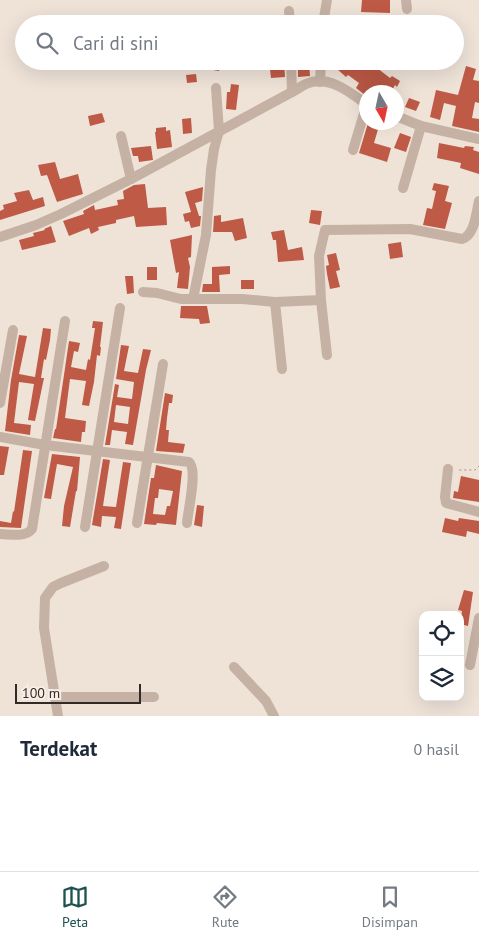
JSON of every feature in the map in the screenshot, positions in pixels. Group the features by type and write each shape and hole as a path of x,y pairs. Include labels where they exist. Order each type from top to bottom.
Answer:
{"street":[{"path":"324,15 327,0"},
{"path":"289,11 289,15"},
{"path":"291,70 292,92"},
{"path":"320,82 321,70"},
{"path":"0,237 44,222 219,132 307,83 326,81 344,88 359,100"},
{"path":"193,299 206,235 211,170 219,132 216,88"},
{"path":"404,119 421,126 479,139"},
{"path":"403,188 421,126"},
{"path":"353,150 359,130"},
{"path":"121,136 131,178"},
{"path":"327,355 321,300 319,256 325,230 410,229 462,239 467,238 471,233 479,201"},
{"path":"143,292 157,293 181,299 242,299 275,302 321,300"},
{"path":"275,302 282,369"},
{"path":"85,528 120,308"},
{"path":"0,534 24,535 32,529 65,321"},
{"path":"0,403 12,330"},
{"path":"137,523 163,364"},
{"path":"0,437 45,445 189,462 192,465 193,479 187,523"},
{"path":"448,469 446,503 479,512"},
{"path":"58,716 44,628 45,598 53,587 104,566"},
{"path":"470,665 478,633 479,618"},
{"path":"234,667 266,701 274,716"},
{"path":"56,697 154,698"}],"path":[{"path":"448,469 475,470 479,466"}],"building":[{"path":"362,0 390,0 390,13 361,12"},
{"path":"466,66 476,69 473,80 479,81 479,103 475,102 472,118 479,119 479,132 452,126 456,106 444,103 440,120 430,117 436,90 458,95"},
{"path":"270,70 285,70 285,77 271,78"},
{"path":"298,70 310,70 310,76 298,77"},
{"path":"338,70 380,70 390,78 392,76 400,81 398,85 359,85 359,90 356,88 359,83 348,75 346,77"},
{"path":"196,74 197,82 187,83 186,75"},
{"path":"231,84 239,85 236,110 226,109 227,92 230,92"},
{"path":"409,98 420,102 416,111 405,107"},
{"path":"102,113 105,122 90,126 88,116"},
{"path":"191,118 192,133 183,134 182,119"},
{"path":"166,127 166,131 170,130 172,147 157,149 156,128"},
{"path":"366,130 378,130 374,143 391,148 387,162 359,153"},
{"path":"400,133 411,137 406,152 394,148"},
{"path":"439,143 464,148 465,146 474,147 473,150 479,152 479,174 460,168 461,163 437,158"},
{"path":"151,146 153,160 139,162 138,156 133,156 131,148"},
{"path":"55,162 60,179 78,174 83,194 57,202 47,175 41,176 38,165"},
{"path":"434,183 449,186 445,201 452,203 445,229 423,225 427,208 432,209 436,191 432,190"},
{"path":"145,184 148,208 166,207 167,225 136,227 134,216 98,227 99,230 91,234 89,228 69,236 63,221 84,214 83,211 94,205 95,210 118,205 117,200 124,199 123,191 134,185"},
{"path":"203,187 202,201 195,203 199,216 201,216 200,226 191,228 189,221 185,222 183,214 191,212 185,192"},
{"path":"29,190 33,200 43,197 45,206 0,220 0,211 4,209 3,205 17,201 14,193"},
{"path":"311,210 322,211 320,225 309,223"},
{"path":"221,215 221,222 243,218 247,238 235,241 232,232 213,232 214,216"},
{"path":"51,226 56,242 22,250 19,240 34,236 33,233 45,230"},
{"path":"284,230 288,250 302,247 304,260 278,262 276,240 273,240 271,232"},
{"path":"192,235 191,257 188,258 190,267 188,289 177,288 179,272 176,273 170,240"},
{"path":"401,242 403,257 390,259 388,244"},
{"path":"336,253 340,270 336,271 340,287 330,289 326,266 329,265 327,255"},
{"path":"230,266 230,274 219,275 220,292 202,292 203,284 212,284 212,267"},
{"path":"147,267 157,267 157,280 147,280"},
{"path":"125,276 133,276 134,293 127,294"},
{"path":"241,280 254,280 254,289 241,289"},
{"path":"181,306 207,306 210,323 200,324 199,319 180,318"},
{"path":"93,321 103,322 100,356 97,355 89,406 82,405 86,381 70,379 65,418 86,421 85,432 82,432 81,442 53,438 69,341 80,343 78,352 74,351 71,367 86,370 88,359 90,360 95,328 92,328"},
{"path":"43,328 51,329 46,360 44,359 41,378 44,378 35,421 28,420 34,384 19,382 14,423 31,425 30,435 5,431 19,335 27,336 19,374 35,377"},
{"path":"121,345 129,346 124,371 138,373 143,349 151,350 133,445 125,444 127,432 112,430 110,445 105,445 115,384 119,385 117,397 132,399 134,382 116,379","holes":["116,405 130,407 128,424 114,422"]},
{"path":"165,393 173,395 172,403 169,403 167,418 168,442 185,444 183,453 156,451"},
{"path":"0,446 9,447 4,475 0,475"},
{"path":"23,450 32,451 21,528 0,527 0,521 11,523"},
{"path":"52,454 80,457 77,491 70,527 62,526 64,506 73,467 57,464 51,499 44,498"},
{"path":"103,459 110,460 103,506 116,507 123,462 131,463 121,529 114,528 116,517 102,516 101,527 92,525"},
{"path":"156,465 182,471 176,525 144,524 151,478 154,478","holes":["159,489 173,491 170,506 167,506 165,515 153,514 155,498 158,498"]},
{"path":"461,476 479,480 479,502 453,498 454,491 458,492"},
{"path":"197,505 204,506 202,527 194,525"},
{"path":"445,518 458,521 459,518 479,521 479,534 467,531 466,537 442,532"},
{"path":"464,590 473,592 468,626 464,625 464,611 458,610"}]}
